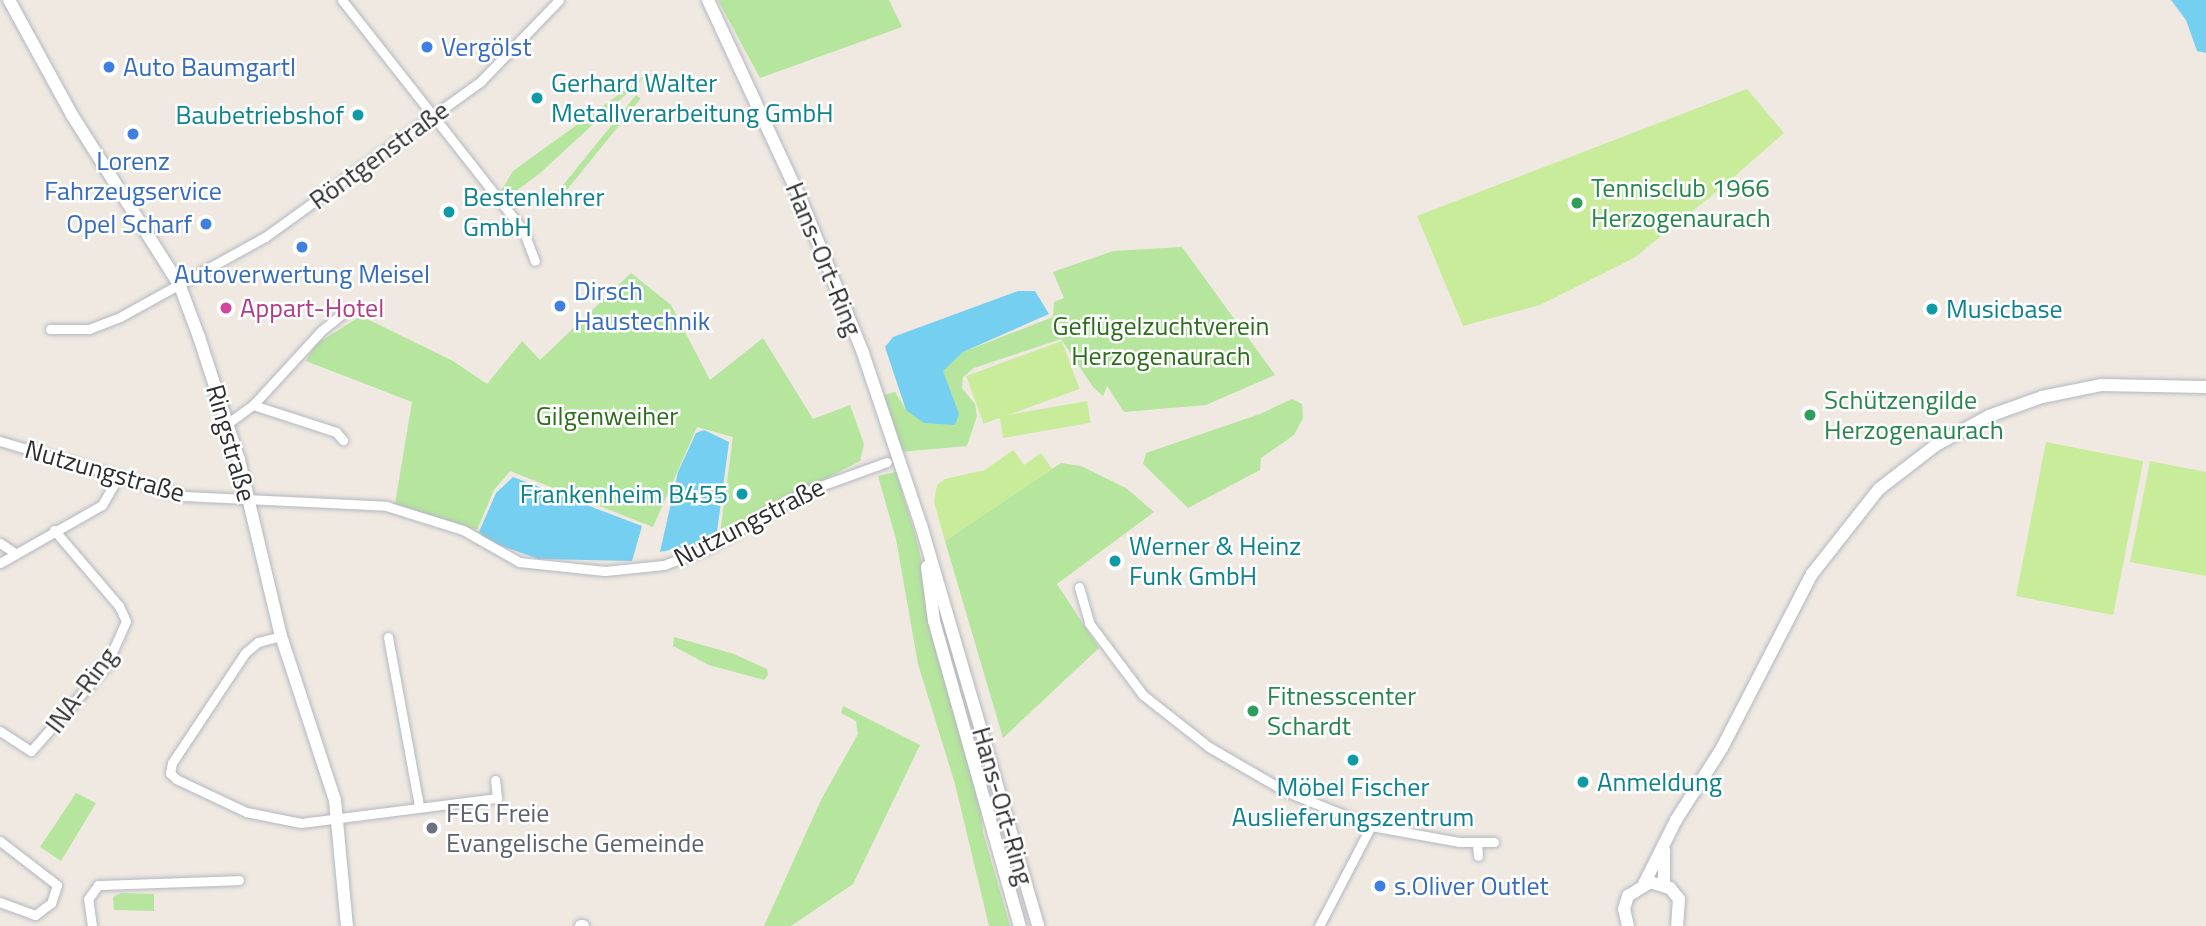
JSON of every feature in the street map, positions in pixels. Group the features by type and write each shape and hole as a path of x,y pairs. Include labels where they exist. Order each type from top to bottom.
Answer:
{"street":[{"name":"Ringstraße","path":"9,0 72,115 180,286 228,423 281,636 332,786 339,820 347,926"},
{"path":"342,0 523,230 535,261"},
{"name":"Röntgenstraße","path":"50,329 89,329 180,286 265,237 433,116 502,62 559,0"},
{"name":"Hans-Ort-Ring","path":"708,0 801,200 894,445 921,525 1038,926"},
{"path":"228,423 253,405 321,331 346,311"},
{"path":"1625,925 1628,896 1644,884 1664,844 1748,700 1829,548 1880,489 1936,445 1989,416 2077,390 2131,383 2206,387"},
{"path":"253,405 336,432 342,440"},
{"name":"Nutzungstraße","path":"0,441 184,496 386,506 463,530 519,562 605,571 664,565 706,549 804,492 887,462"},
{"path":"0,563 102,505 118,477"},
{"name":"Hans-Ort-Ring","path":"921,525 934,621 1020,926"},
{"name":"INA-Ring","path":"0,731 31,751 106,666 126,621 119,606 54,530"},
{"path":"0,543 15,553"},
{"path":"1079,587 1089,622 1143,695 1209,747 1285,791 1371,826 1477,842 1494,842"},
{"path":"281,636 258,642 245,653 172,762 170,773 204,796 246,812 301,823 498,798 495,780"},
{"path":"388,636 419,807"},
{"path":"1319,926 1371,826"},
{"path":"0,841 57,885 51,903 35,915 0,902"},
{"path":"1477,842 1478,856"},
{"path":"1664,844 1664,884 1679,899 1677,926"},
{"path":"92,926 88,899 99,885 239,880"},
{"path":"1644,884 1664,884"}],"green space":[{"path":"718,0 889,0 902,27 760,78"},
{"path":"650,72 539,174 517,190 501,191 513,171"},
{"name":"Tennisclub 1966 Herzogenaurach","path":"1747,89 1784,133 1720,189 1634,258 1540,305 1463,326 1417,216"},
{"path":"636,95 641,99 554,205 550,201"},
{"name":"Geflügelzuchtverein Herzogenaurach","path":"1182,247 1275,375 1206,405 1124,412 1107,386 1103,396 1093,387 1061,339 974,368 963,377 962,388 975,404 977,416 967,446 900,452 881,396 895,392 906,410 948,393 942,371 963,352 1053,317 1054,302 1064,298 1053,272 1113,251"},
{"name":"Gilgenweiher","path":"631,273 671,305 710,380 763,338 813,419 850,405 864,444 860,461 720,533 733,437 697,427 653,527 510,471 494,490 477,530 395,504 412,402 306,361 316,344 361,316 453,361 487,384 522,341 540,360"},
{"path":"1062,341 1079,389 984,424 966,376"},
{"path":"1292,399 1302,404 1303,418 1294,435 1261,458 1260,470 1188,508 1143,464 1146,453 1260,414"},
{"path":"1087,401 1091,423 1003,438 999,416"},
{"path":"2046,442 2143,461 2113,615 2016,596"},
{"path":"1013,450 1024,465 1041,453 1052,469 945,541 934,502 937,485 945,479 985,470"},
{"path":"2150,461 2206,472 2206,576 2130,562"},
{"path":"1061,463 1081,466 1126,488 1154,512 1057,584 1099,648 1003,738 945,541"},
{"path":"896,472 915,534 979,794 983,832 1010,926 989,926 955,784 918,664 896,539 878,476"},
{"path":"674,637 734,654 767,669 768,675 764,680 709,665 673,646"},
{"path":"843,706 920,745 853,884 791,926 764,926 821,800 858,734 856,721 841,713"},
{"path":"76,793 96,803 61,861 40,847"},
{"path":"121,893 154,894 154,911 114,910 113,897"}],"water":[{"path":"2171,0 2206,0 2206,53 2197,51 2186,20"},
{"path":"1018,291 1035,291 1049,314 963,352 943,371 959,414 955,425 924,423 906,410 885,347 893,337"},
{"name":"Gilgenweiher","path":"704,430 729,442 717,532 695,545 660,552 678,472 696,433"},
{"name":"Gilgenweiher","path":"513,477 642,526 632,561 539,559 487,541 479,532 496,493"}],"place":[{"name":"Vergölst","path":"427,47"},
{"name":"Auto Baumgartl","path":"109,67"},
{"name":"Gerhard Walter Metallverarbeitung GmbH","path":"537,98"},
{"name":"Baubetriebshof","path":"358,115"},
{"name":"Lorenz Fahrzeugservice","path":"133,134"},
{"name":"Tennisclub 1966 Herzogenaurach","path":"1577,203"},
{"name":"Bestenlehrer GmbH","path":"449,212"},
{"name":"Opel Scharf","path":"206,224"},
{"name":"Autoverwertung Meisel","path":"302,247"},
{"name":"Dirsch Haustechnik","path":"560,306"},
{"name":"Appart-Hotel","path":"226,308"},
{"name":"Musicbase","path":"1932,309"},
{"name":"Schützengilde Herzogenaurach","path":"1810,415"},
{"name":"Frankenheim B455","path":"742,494"},
{"name":"Werner & Heinz Funk GmbH","path":"1115,561"},
{"name":"Fitnesscenter Schardt","path":"1253,711"},
{"name":"Möbel Fischer Auslieferungszentrum","path":"1353,760"},
{"name":"Anmeldung","path":"1583,782"},
{"name":"FEG Freie Evangelische Gemeinde","path":"432,828"},
{"name":"s.Oliver Outlet","path":"1380,886"}]}
